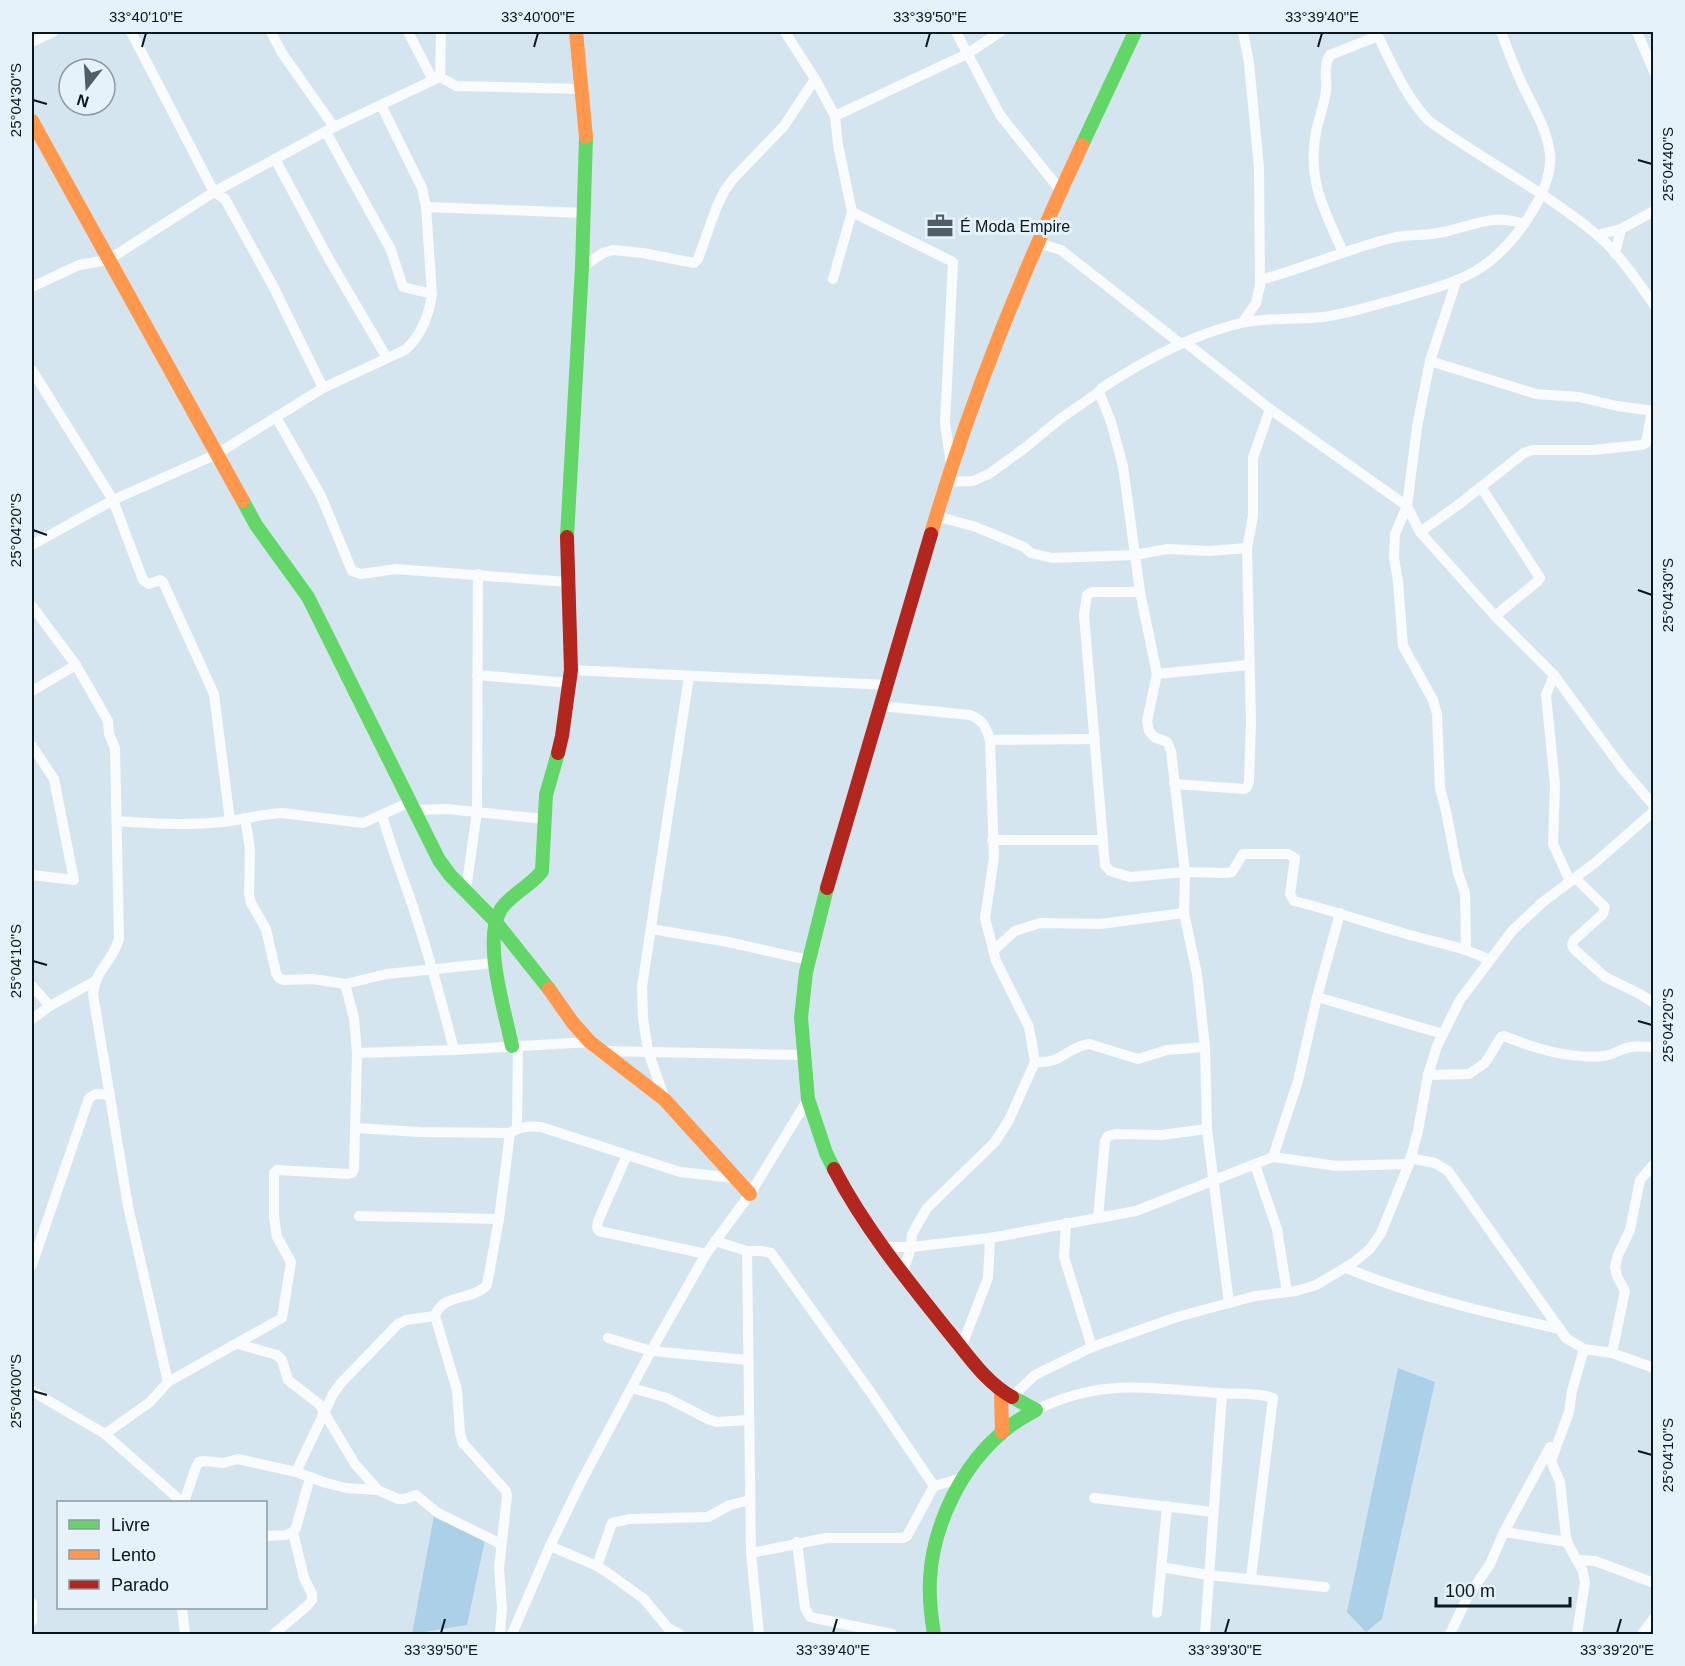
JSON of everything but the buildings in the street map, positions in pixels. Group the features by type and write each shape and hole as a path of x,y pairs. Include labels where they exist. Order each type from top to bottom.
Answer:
{"street":[{"path":"32,42 53,32"},
{"path":"131,32 214,192 225,199 273,286 323,388"},
{"path":"271,32 330,129 391,250 403,287 432,294"},
{"path":"408,32 437,79 456,86 581,89"},
{"path":"437,79 441,32"},
{"path":"500,1635 502,1618 499,1568 506,1491 463,1443 460,1433 458,1390 435,1316 442,1303 481,1292 487,1285 513,1131 515,1045 495,963 495,921 513,895 537,878 542,871 546,795 562,736 570,677 567,582 568,487 582,267 586,142 576,32"},
{"path":"785,32 835,116 838,145 852,212 833,279"},
{"path":"956,32 1000,115 1061,191"},
{"path":"835,116 968,54 1000,32"},
{"path":"1036,1410 1006,1394 976,1366 903,1273 861,1215 836,1175 819,1135 808,1099 801,1017 808,960 824,898 951,466 997,339 1061,191 1135,32"},
{"path":"1242,323 1259,295 1260,280 1259,168 1249,63 1243,32"},
{"path":"946,482 973,482 989,474 1060,419 1100,392 1102,388 1142,362 1183,343 1242,323 1341,315 1456,282 1498,256 1524,224 1542,195 1550,165 1550,153 1544,127 1522,85 1501,32"},
{"path":"1637,32 1653,72"},
{"path":"1342,252 1319,199 1316,185 1314,152 1326,91 1326,61 1330,55 1377,34 1418,109 1429,121 1542,195 1597,235 1615,254 1653,304"},
{"path":"32,287 79,265 108,260 214,192 330,129 437,79"},
{"path":"582,267 603,253 613,250 694,263 698,259 725,190 784,126 815,79"},
{"path":"32,545 113,500 217,453 323,388 405,350 412,344 424,324 432,294 426,207 419,179 381,105"},
{"path":"32,121 256,525 308,597 439,860 450,875 495,921 595,1046 664,1100 750,1194"},
{"path":"275,159 330,261 387,358"},
{"path":"426,207 584,213"},
{"path":"1597,235 1621,229 1653,211"},
{"path":"852,212 953,262 945,423 951,466"},
{"path":"1260,280 1297,270 1342,252 1396,237 1440,233 1490,220 1511,219 1524,224"},
{"path":"1615,254 1621,229"},
{"path":"1006,1394 1035,1375 1092,1347 1159,1323 1255,1296 1316,1285 1346,1268 1370,1249 1381,1233 1410,1161 1428,1075 1443,1034 1460,1000 1489,960 1543,902 1596,862 1653,808 1554,675 1495,616 1420,532 1407,506 1270,409 1061,250 1038,243"},
{"path":"1456,282 1430,361 1417,427 1407,506 1395,534 1394,546 1403,646 1433,700 1437,714 1440,788 1458,873 1465,893 1467,949"},
{"path":"1420,532 1524,453 1532,450 1593,450 1641,446 1646,443 1653,411 1579,397 1536,394 1430,361"},
{"path":"32,370 113,500 143,580 149,584 160,580 163,582 211,685 230,821"},
{"path":"1100,392 1112,422 1123,466 1140,592 1156,674 1147,721 1149,731 1154,737 1167,742 1171,751 1185,872 1184,913 1197,974 1205,1047 1207,1129 1229,1303"},
{"path":"1174,784 1244,789 1247,787 1251,723 1247,548 1253,516 1253,458 1270,409"},
{"path":"276,417 321,496 352,572 357,574 396,569 567,582"},
{"path":"1481,487 1540,578 1495,616"},
{"path":"936,516 976,527 1041,556 1052,558 1135,555 1167,549 1209,551 1247,548"},
{"path":"466,890 477,812 478,574"},
{"path":"1140,592 1092,592 1087,595 1085,602 1089,693 1095,739 1102,840 1105,865 1110,871 1130,877 1185,872 1232,872 1243,854 1288,854 1295,858 1290,894 1294,901 1412,936 1467,949 1489,960"},
{"path":"32,606 76,665 108,721 109,734 115,748 119,939 115,953 100,970 93,994 128,1206 168,1383"},
{"path":"32,691 76,665"},
{"path":"1156,674 1248,665"},
{"path":"477,675 689,676 888,685"},
{"path":"1554,675 1546,695 1555,785 1553,844 1573,879 1605,907 1602,914 1574,940 1572,945 1605,977 1653,1003"},
{"path":"664,1100 648,1051 643,1018 642,987 689,676"},
{"path":"881,706 970,715 986,725 990,740 994,858 985,918 1001,973 1029,1028 1035,1062 1009,1120 995,1142 927,1208 912,1234 911,1247 903,1273"},
{"path":"990,740 1095,739"},
{"path":"32,746 54,779 74,880 32,875"},
{"path":"118,821 165,825 230,821 282,813 363,823 382,814 412,806 545,819"},
{"path":"382,814 395,861 433,970 454,1050"},
{"path":"245,818 250,849 249,894 251,903 266,929 279,978 284,980 313,979 345,984 387,974 495,963"},
{"path":"992,840 1102,840"},
{"path":"993,951 1015,931 1040,923 1100,924 1184,913"},
{"path":"1273,1157 1298,1081 1317,997 1340,913"},
{"path":"651,929 728,942 808,960"},
{"path":"32,1019 50,1006 95,981"},
{"path":"105,1434 150,1402 168,1383 282,1318 285,1312 291,1262 277,1237 274,1217 274,1173 277,1170 352,1173 356,1128 357,1053 354,1017 345,984"},
{"path":"32,986 50,1006"},
{"path":"1317,997 1443,1034"},
{"path":"1428,1075 1469,1074 1485,1063 1501,1037 1504,1036 1538,1049 1570,1055 1604,1056 1630,1047 1653,1047"},
{"path":"1035,1062 1056,1061 1081,1045 1089,1044 1138,1059 1167,1050 1205,1047"},
{"path":"357,1053 454,1050 515,1045 803,1055"},
{"path":"32,1265 89,1098 96,1094 110,1095"},
{"path":"512,1635 549,1546 651,1351 706,1254 750,1194 808,1099"},
{"path":"356,1128 419,1132 513,1131 528,1126 541,1127 680,1172 735,1178"},
{"path":"1098,1218 1105,1142 1108,1136 1115,1134 1162,1135 1207,1129"},
{"path":"627,1155 598,1221 599,1231 706,1254"},
{"path":"885,1247 911,1247 990,1238 1149,1207 1273,1157 1337,1166 1410,1161 1435,1163 1448,1171 1566,1338 1584,1349 1612,1353 1653,1368"},
{"path":"1612,1353 1625,1292 1617,1276 1617,1261 1630,1230 1640,1180 1653,1164"},
{"path":"1255,1165 1277,1229 1287,1292"},
{"path":"359,1216 499,1219"},
{"path":"1066,1223 1064,1257 1092,1347"},
{"path":"961,1348 988,1278 990,1238"},
{"path":"715,1241 747,1251 771,1253 934,1486"},
{"path":"747,1251 751,1553 759,1635"},
{"path":"1346,1268 1393,1286 1461,1307 1560,1329"},
{"path":"296,1472 323,1413 341,1383 398,1324 406,1320 435,1316"},
{"path":"608,1338 651,1351 748,1360"},
{"path":"238,1344 277,1355 282,1360 288,1380 319,1404 355,1464 378,1490"},
{"path":"1577,1635 1585,1582 1582,1569 1567,1542 1560,1482 1551,1461 1569,1412 1572,1391 1584,1349"},
{"path":"934,1635 929,1593 932,1553 943,1513 963,1478 1002,1432 1036,1410 1075,1394 1101,1388 1124,1386 1264,1395 1273,1398 1251,1578"},
{"path":"632,1388 667,1398 716,1422 748,1420"},
{"path":"32,1391 105,1434 181,1501"},
{"path":"1002,1432 1006,1394"},
{"path":"1205,1635 1222,1394"},
{"path":"1450,1635 1467,1598 1490,1564 1504,1532 1569,1412"},
{"path":"184,1501 199,1462 223,1463 238,1460 296,1472 346,1488 378,1490 398,1499 416,1495 438,1513 501,1544"},
{"path":"267,1536 286,1536 296,1528 310,1477"},
{"path":"751,1553 826,1538 903,1538 907,1536 934,1486 963,1478"},
{"path":"1094,1498 1213,1512"},
{"path":"597,1566 612,1523 628,1519 708,1517 730,1505 750,1500"},
{"path":"1157,1613 1167,1506"},
{"path":"274,1635 312,1600 293,1532"},
{"path":"1504,1532 1567,1542"},
{"path":"797,1542 805,1608 810,1617 892,1634"},
{"path":"549,1546 597,1566 644,1599 668,1628 679,1635"},
{"path":"1577,1560 1595,1561 1653,1583"},
{"path":"1161,1567 1208,1575 1325,1587"},
{"path":"32,1604 32,1622"},
{"path":"182,1609 185,1635"},
{"path":"502,1618 518,1622"},
{"path":"1642,1635 1653,1618"}],"shaded area":[{"path":"1398,1368 1435,1382 1382,1619 1366,1632 1347,1612"},
{"path":"434,1516 486,1535 467,1625 412,1634"}],"traffic: fast":[{"path":"1082,145 1135,32"},
{"path":"567,537 582,267 586,137"},
{"path":"243,501 256,525 308,597 439,860 450,875 495,921 549,989"},
{"path":"512,1046 494,957 496,922 505,903 542,871 546,795 558,753"},
{"path":"827,888 806,972 801,1018 808,1099 826,1153 834,1169"},
{"path":"934,1634 930,1586 932,1558 937,1537 952,1497 976,1460 1008,1427 1036,1410 1012,1397"}],"traffic: slow":[{"path":"576,32 586,137"},
{"path":"32,121 243,501"},
{"path":"931,534 963,434 999,336 1082,145"},
{"path":"549,989 573,1023 590,1042 665,1100 750,1194"},
{"path":"1001,1391 1002,1432"}],"traffic: jam":[{"path":"827,888 931,534"},
{"path":"558,753 571,670 567,537"},
{"path":"834,1169 872,1232 917,1292 977,1367 993,1384 1012,1397"}],"place":[{"name":"É Moda Empire","path":"940,226"}]}
